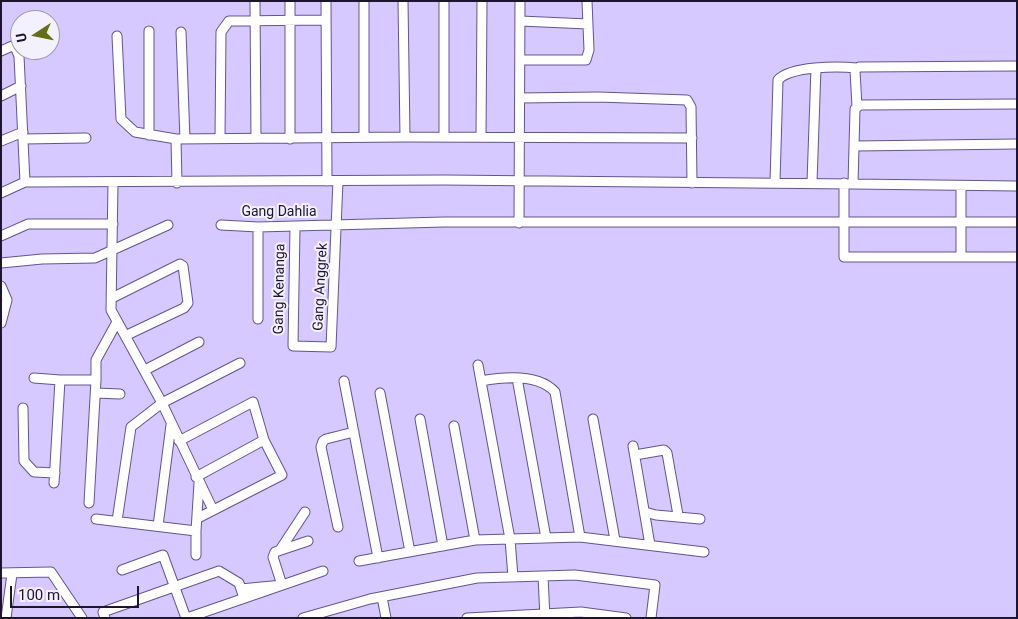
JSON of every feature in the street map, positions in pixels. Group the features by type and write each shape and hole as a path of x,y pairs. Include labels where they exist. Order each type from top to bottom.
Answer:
{"street":[{"path":"255,1 256,138"},
{"path":"290,1 290,139"},
{"path":"326,1 327,180"},
{"path":"364,1 364,137"},
{"path":"403,1 404,136"},
{"path":"444,1 444,137"},
{"path":"481,137 482,1"},
{"path":"519,223 520,1"},
{"path":"520,60 586,60 588,57 587,1"},
{"path":"220,138 221,32 229,21 326,20"},
{"path":"520,21 588,24"},
{"path":"148,31 149,135"},
{"path":"177,183 181,139 181,32"},
{"path":"117,36 120,115 130,129 149,135 181,139 404,136 692,138"},
{"path":"1,51 12,46 16,49 19,56 25,182"},
{"path":"775,182 778,80 783,74 816,68 842,66 856,68 1017,66"},
{"path":"812,182 816,68"},
{"path":"856,68 857,106 844,222 844,257 1017,257"},
{"path":"1,96 20,86"},
{"path":"520,98 683,98 691,106 692,183"},
{"path":"857,106 1017,104"},
{"path":"1,141 23,135 86,138"},
{"path":"854,146 1017,144"},
{"path":"1,193 25,182 177,183 327,180 812,182 1017,186"},
{"path":"337,224 338,181"},
{"path":"113,183 111,310 127,335 162,403 197,480 213,510"},
{"path":"961,186 961,257"},
{"name":"Gang Dahlia","path":"221,224 295,227 337,224 444,222 1017,222"},
{"path":"1,236 28,224 113,224"},
{"name":"Gang Anggrek","path":"328,348 332,346 337,224"},
{"path":"1,263 42,259 95,258 113,252 168,225"},
{"path":"258,227 258,319"},
{"name":"Gang Kenanga","path":"295,227 293,346 328,348"},
{"path":"112,298 180,264 183,266 188,303 184,308 127,335"},
{"path":"1,286 7,300 1,323"},
{"path":"88,502 96,393 96,360 117,322"},
{"path":"145,370 199,342"},
{"path":"117,522 131,427 162,403 240,363"},
{"path":"478,366 510,539 513,577"},
{"path":"481,381 508,376 536,381 555,392 580,537"},
{"path":"34,378 96,380"},
{"path":"517,378 546,538"},
{"path":"23,408 24,461 34,472 55,478 60,380"},
{"path":"344,381 378,558"},
{"path":"96,393 120,394"},
{"path":"380,393 410,552"},
{"path":"179,441 253,402 264,440 282,475 198,518"},
{"path":"420,419 443,546"},
{"path":"593,419 615,540"},
{"path":"158,526 171,424"},
{"path":"454,426 475,540"},
{"path":"338,527 321,447 326,439 354,432"},
{"path":"197,480 264,440"},
{"path":"633,446 650,542"},
{"path":"634,456 664,450 667,453 678,516"},
{"path":"196,555 198,518 197,480"},
{"path":"280,550 305,512"},
{"path":"645,512 656,515 700,519"},
{"path":"650,542 656,515"},
{"path":"96,519 196,531"},
{"path":"359,561 475,540 580,537 650,542 704,552"},
{"path":"282,585 273,557 275,552 308,541"},
{"path":"122,570 163,555 186,618 242,594 282,585 324,571"},
{"path":"105,618 103,612 219,571 239,582 242,594"},
{"path":"1,573 51,572 82,618"},
{"path":"6,618 5,599 12,574"},
{"path":"303,618 370,599 477,578 576,574 655,585 651,618"},
{"path":"543,576 545,615"},
{"path":"382,597 386,618"},
{"path":"474,617 581,615 626,618"}]}
